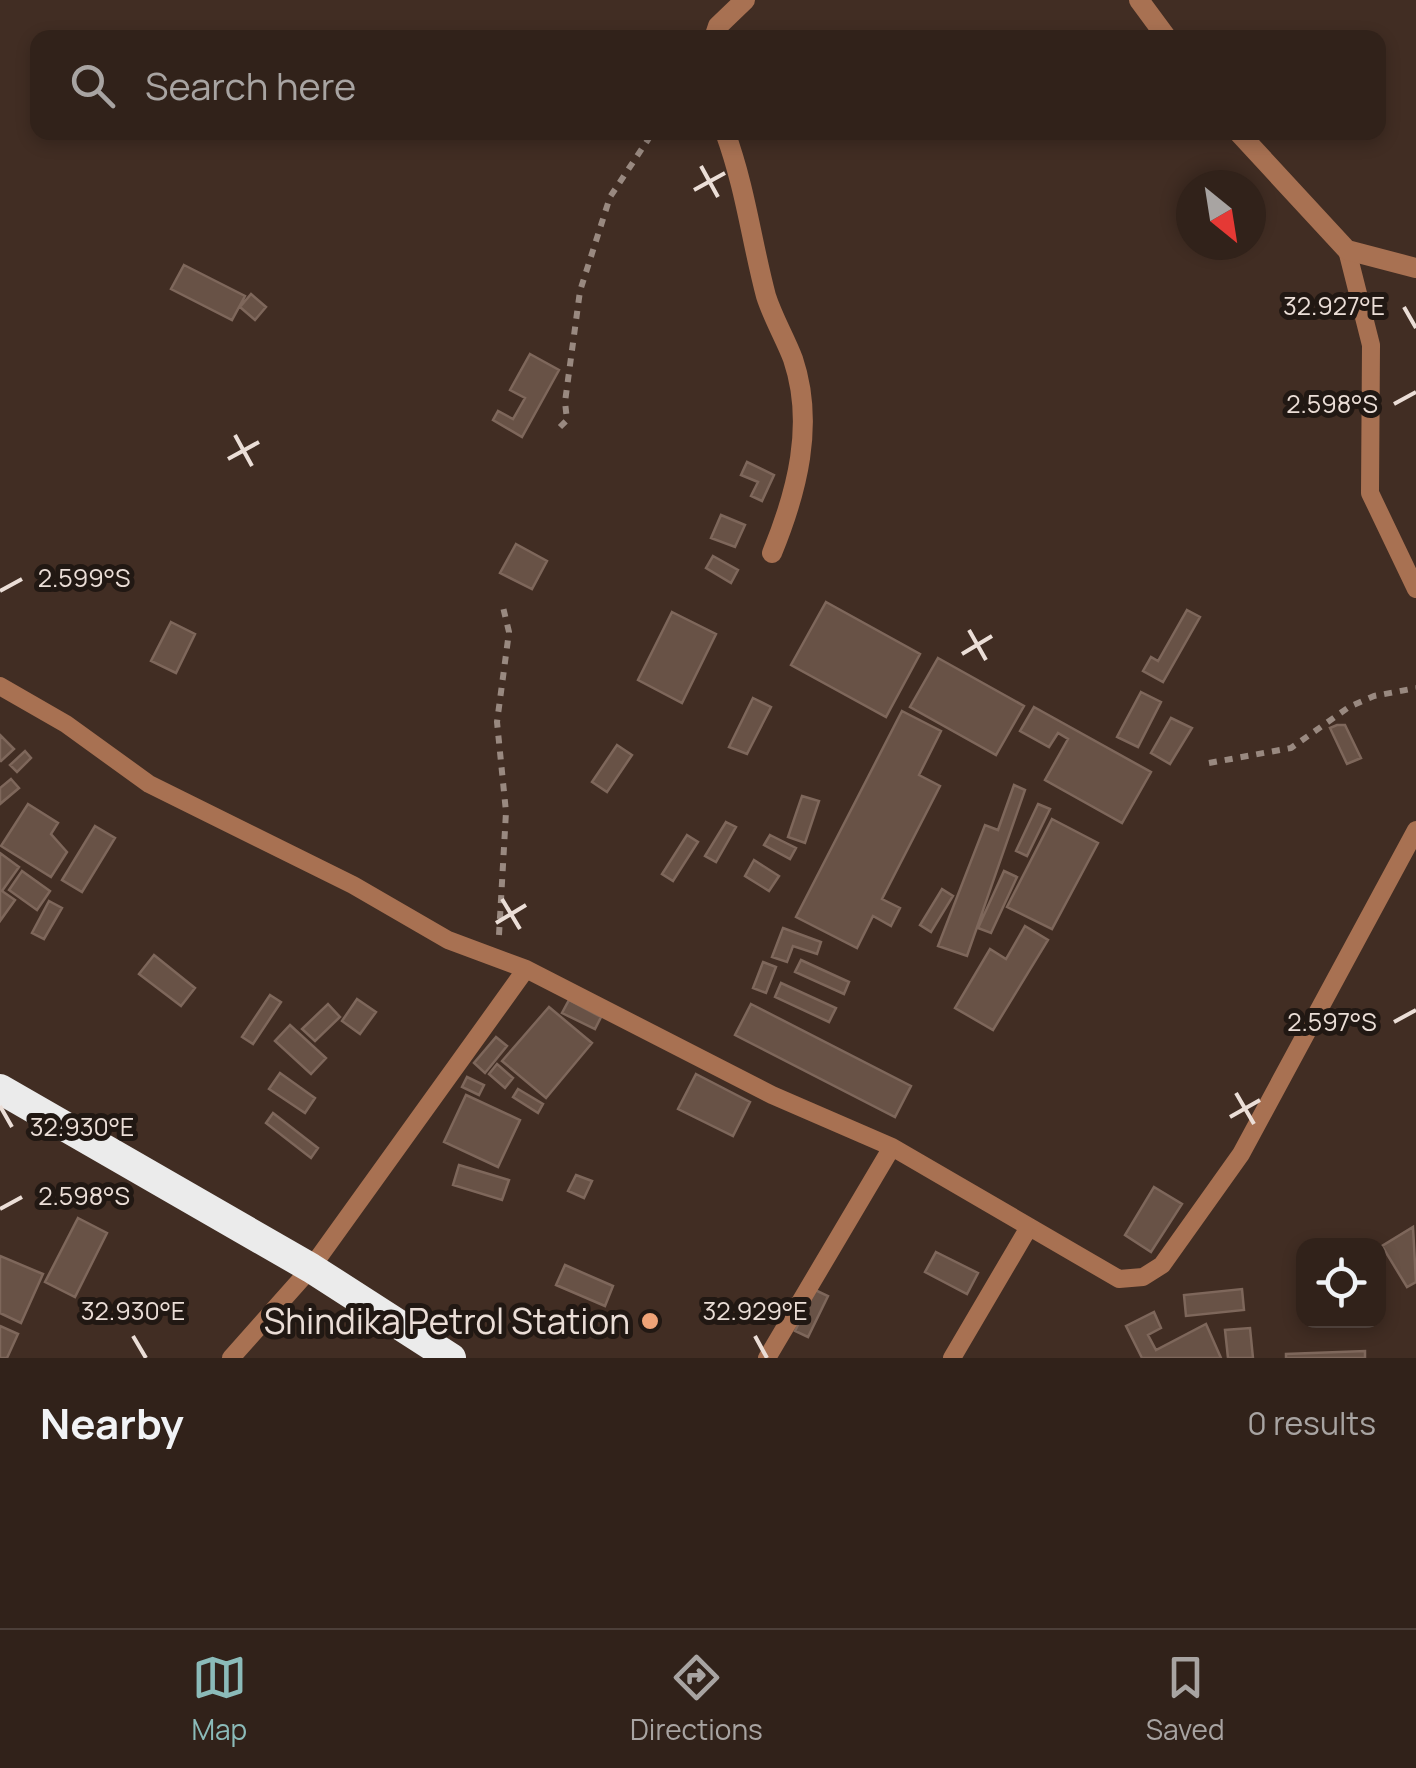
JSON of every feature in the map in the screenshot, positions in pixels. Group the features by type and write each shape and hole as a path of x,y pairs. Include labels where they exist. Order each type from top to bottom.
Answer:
{"highway":[{"path":"0,1089 310,1268 451,1358"}],"street":[{"path":"717,30 746,0"},
{"path":"1139,0 1161,30"},
{"path":"729,140 750,208 767,298 794,362 802,402 802,458 772,553"},
{"path":"1245,140 1347,250 1416,268"}],"lane":[{"path":"1347,250 1371,345 1370,494 1416,588"},
{"path":"0,686 66,724 149,784 335,876 448,940 526,969 772,1094 892,1147 1119,1279 1143,1277 1162,1265 1241,1154 1416,830"},
{"path":"231,1358 310,1268 526,969"},
{"path":"768,1358 892,1147"},
{"path":"952,1358 1030,1228"}],"path":[{"path":"560,427 567,420 564,402 580,291 610,198 649,140"},
{"path":"498,961 506,845 497,722 509,632 503,607"},
{"path":"1209,763 1291,748 1349,706 1416,688"}],"building":[{"path":"184,265 245,296 232,320 171,289"},
{"path":"251,294 266,307 255,320 240,307"},
{"path":"530,354 559,370 522,437 493,420 498,411 513,419 525,398 510,390"},
{"path":"747,462 774,475 762,501 751,496 758,482 741,475"},
{"path":"721,515 745,525 735,547 711,538"},
{"path":"516,544 547,561 532,589 500,573"},
{"path":"713,556 738,570 731,583 706,568"},
{"path":"826,602 920,654 886,717 791,665"},
{"path":"1187,610 1200,617 1163,682 1143,671 1151,657 1158,661"},
{"path":"672,612 716,634 682,703 638,680"},
{"path":"171,622 195,634 176,673 151,661"},
{"path":"938,658 1024,706 996,755 910,707"},
{"path":"1141,692 1161,702 1138,747 1117,737"},
{"path":"753,698 771,707 747,754 729,747"},
{"path":"1034,707 1151,772 1122,823 1045,780 1068,739 1058,733 1049,747 1020,731"},
{"path":"902,711 941,731 919,775 940,786 882,899 900,908 891,926 873,916 857,948 796,917"},
{"path":"1171,718 1192,728 1170,764 1151,753"},
{"path":"1345,725 1361,758 1347,764 1330,728"},
{"path":"0,735 14,749 1,761 0,760"},
{"path":"617,745 632,755 607,792 592,782"},
{"path":"25,751 31,758 17,772 10,765"},
{"path":"11,779 19,788 0,804 0,788"},
{"path":"1014,785 1025,790 967,956 938,946 985,825 998,830"},
{"path":"802,796 819,801 805,843 788,837"},
{"path":"28,804 58,823 51,834 67,852 51,877 1,846"},
{"path":"1038,804 1050,809 1027,856 1016,851"},
{"path":"1052,819 1098,843 1052,929 1007,907"},
{"path":"726,822 736,827 716,862 705,856"},
{"path":"95,826 115,838 82,892 62,880"},
{"path":"687,835 698,842 673,881 662,874"},
{"path":"770,835 796,848 790,859 764,845"},
{"path":"0,853 19,867 2,891 15,900 0,921"},
{"path":"754,860 779,876 769,891 745,876"},
{"path":"22,871 50,891 37,910 9,890"},
{"path":"1004,871 1017,877 991,933 978,928"},
{"path":"942,889 953,896 931,932 920,925"},
{"path":"49,901 62,908 44,939 32,933"},
{"path":"1025,926 1048,940 993,1030 955,1008 990,949 1006,959"},
{"path":"783,928 821,942 817,954 793,946 787,962 772,957"},
{"path":"154,955 195,988 181,1006 139,974"},
{"path":"801,960 849,982 844,994 795,972"},
{"path":"763,962 776,967 766,993 753,988"},
{"path":"781,983 836,1008 829,1022 775,997"},
{"path":"270,995 281,1002 253,1044 242,1037"},
{"path":"357,999 376,1012 360,1034 342,1021"},
{"path":"569,1000 601,1017 595,1029 562,1013"},
{"path":"328,1004 340,1017 315,1041 302,1029"},
{"path":"751,1004 911,1086 895,1117 735,1035"},
{"path":"549,1007 592,1043 546,1098 502,1061"},
{"path":"290,1025 326,1058 311,1074 275,1041"},
{"path":"496,1037 507,1046 485,1073 474,1063"},
{"path":"497,1064 513,1078 505,1088 489,1074"},
{"path":"280,1073 315,1098 305,1113 269,1089"},
{"path":"696,1074 750,1102 733,1136 678,1109"},
{"path":"467,1077 484,1085 479,1095 462,1087"},
{"path":"518,1089 543,1104 538,1113 513,1097"},
{"path":"466,1095 520,1120 498,1167 444,1142"},
{"path":"273,1113 318,1148 311,1158 266,1123"},
{"path":"459,1165 509,1180 502,1200 453,1185"},
{"path":"576,1175 592,1181 584,1198 568,1191"},
{"path":"1154,1187 1182,1204 1151,1252 1125,1235"},
{"path":"78,1218 107,1233 75,1297 45,1282"},
{"path":"1413,1227 1416,1282 1407,1287 1386,1253 1386,1244"},
{"path":"936,1252 978,1273 967,1294 925,1272"},
{"path":"0,1256 43,1274 21,1323 0,1313"},
{"path":"565,1265 613,1286 605,1306 556,1285"},
{"path":"1242,1289 1244,1310 1186,1316 1184,1295"},
{"path":"815,1290 828,1296 808,1337 795,1331"},
{"path":"1154,1312 1161,1328 1148,1335 1156,1350 1206,1324 1221,1358 1142,1358 1126,1326"},
{"path":"0,1326 18,1334 7,1358 0,1358"},
{"path":"1250,1328 1253,1358 1228,1358 1225,1330"},
{"path":"1365,1351 1365,1358 1286,1358 1286,1354"}],"place":[{"name":"Shindika Petrol Station","path":"650,1321"}]}
